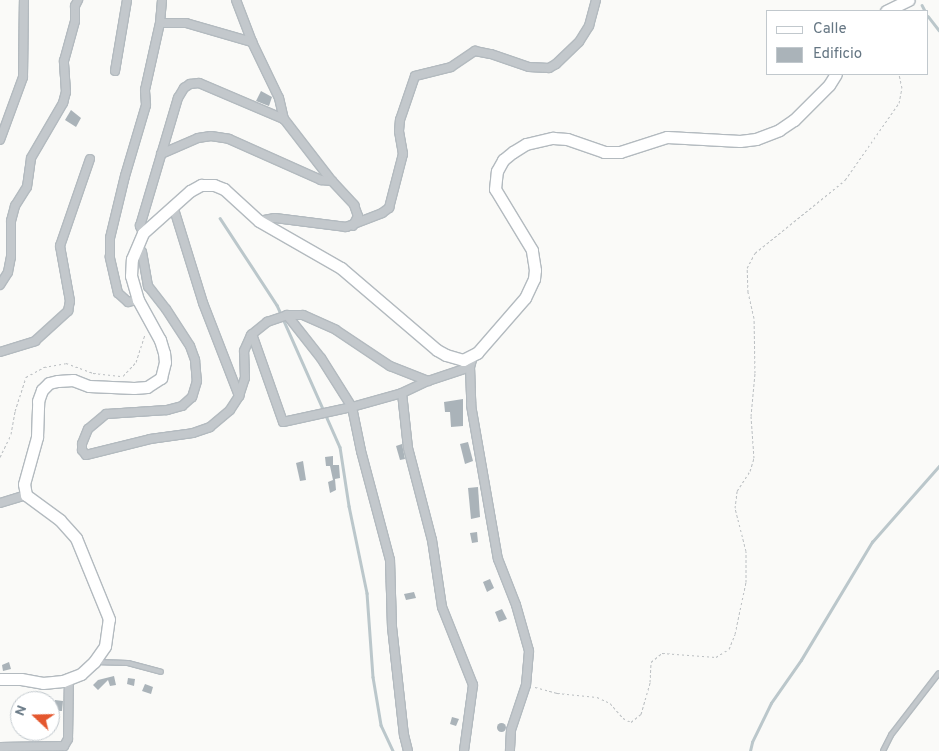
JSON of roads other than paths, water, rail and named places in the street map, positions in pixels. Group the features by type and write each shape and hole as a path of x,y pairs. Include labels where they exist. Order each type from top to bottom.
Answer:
{"main road":[{"path":"888,10 909,0"},
{"path":"0,679 21,678 43,683 69,678 81,674 94,662 105,646 109,619 76,538 60,520 26,495 24,484 38,437 38,401 42,390 49,383 73,380 89,386 134,388 147,387 160,378 165,362 160,340 138,300 131,276 132,260 143,233 173,206 201,186 214,185 224,189 259,221 341,268 437,350 446,356 472,362 526,298 534,279 535,270 532,250 495,188 497,171 503,160 513,152 526,144 553,138 567,139 604,152 620,152 667,137 740,141 756,139 779,130 794,120 822,92 835,75"}],"street":[{"path":"0,140 23,77 24,0"},
{"path":"0,285 8,272 11,257 11,220 16,206 27,187 31,158 63,103 66,92 64,61 75,21 75,6 78,0"},
{"path":"115,71 127,0"},
{"path":"138,300 128,302 118,293 110,257 110,238 125,176 146,105 145,90 160,23 162,0"},
{"path":"236,0 252,42 279,98 284,119 332,181 354,205 358,216 353,226"},
{"path":"259,221 275,218 353,226 389,208 404,154 399,131 400,120 414,76 451,67 475,51 529,67 549,68 556,64 579,42 589,26 596,0"},
{"path":"160,23 186,23 252,42"},
{"path":"143,233 140,226 178,98 184,88 190,84 199,83 284,119"},
{"path":"161,154 198,138 211,136 229,139 321,180 332,181"},
{"path":"0,352 34,341 68,311 70,300 60,246 90,159"},
{"path":"173,206 203,302 239,396"},
{"path":"137,248 142,252 148,286 166,309 190,346 195,360 197,381 192,397 182,406 167,410 106,414 88,429 82,444 83,453 90,456 150,440 193,433 210,427 230,410 239,396 245,378 244,351 252,334 268,322 287,315 303,315 336,330 390,366 428,380"},
{"path":"287,315 321,358 352,407 360,451 390,560 392,627 404,735 408,751"},
{"path":"252,334 283,422 352,407 402,393 472,362 471,405 498,559 516,605 529,651 526,685 511,730 510,751"},
{"path":"402,393 408,448 432,540 442,607 472,685 464,751"},
{"path":"0,503 26,495"},
{"path":"0,746 64,746 68,739 69,678"}],"lane":[{"path":"94,662 128,663 162,672"},
{"path":"883,751 891,734 939,673"}],"waterway":[{"path":"922,5 924,10"},
{"path":"929,17 939,30"},
{"path":"220,218 277,305 340,447 349,506 367,593 373,677 381,725 393,751"},
{"path":"750,751 752,742 771,703 801,660 872,542 939,466"}]}
